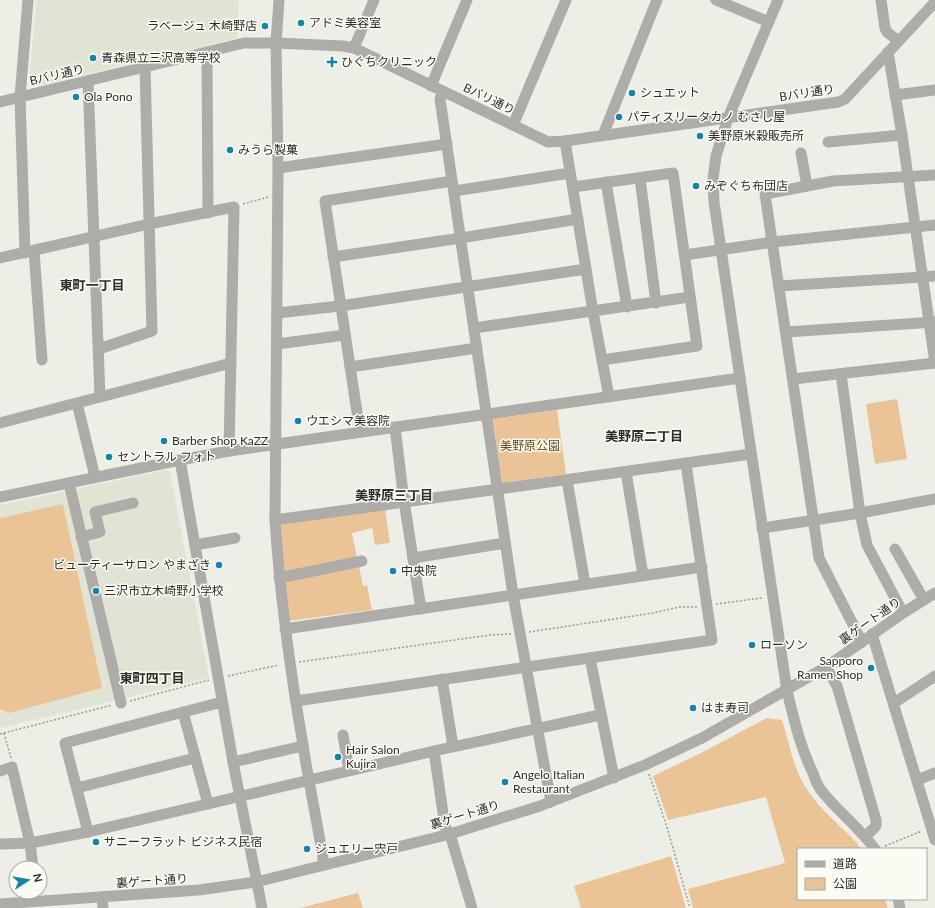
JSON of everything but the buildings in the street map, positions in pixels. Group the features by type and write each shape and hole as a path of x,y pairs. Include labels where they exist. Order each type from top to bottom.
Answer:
{"street":[{"path":"28,0 20,97 29,252 42,360"},
{"path":"279,0 276,43 278,194 275,520 279,578 285,629 303,746 324,865"},
{"path":"354,48 374,0"},
{"path":"431,86 467,0"},
{"path":"513,125 566,0"},
{"path":"604,135 657,0"},
{"path":"716,0 769,22"},
{"path":"778,0 728,118 716,156 713,179 714,202 786,691 807,762 820,788 837,809 868,833 875,848"},
{"path":"881,0 885,28 887,32 898,41"},
{"name":"Bバリ通り","path":"0,102 244,43 343,46 354,48 548,142 564,141 838,102 845,99 935,2"},
{"path":"207,52 208,213"},
{"path":"793,379 935,363 932,323 923,277 888,52"},
{"path":"99,349 152,332 144,67"},
{"path":"88,81 100,397"},
{"path":"895,95 935,90"},
{"path":"443,92 440,99 505,542 551,802"},
{"path":"828,142 902,135"},
{"path":"564,141 609,397"},
{"path":"278,168 447,144"},
{"path":"801,153 807,186"},
{"path":"360,432 325,201 570,173"},
{"path":"573,187 673,173 697,346 602,360"},
{"path":"862,642 819,558 780,286 765,194 834,181 935,175"},
{"path":"640,178 656,303"},
{"path":"606,182 628,307"},
{"path":"0,258 149,224 234,207 229,452"},
{"path":"333,257 461,238 578,218"},
{"path":"685,255 773,242 935,225"},
{"path":"277,312 340,306 586,270"},
{"path":"780,286 935,276"},
{"path":"474,328 690,297"},
{"path":"786,332 932,323"},
{"path":"277,344 345,335"},
{"path":"350,368 477,348"},
{"path":"0,422 231,363"},
{"path":"841,374 860,513 867,545 903,613"},
{"path":"0,497 180,460 229,452 740,378"},
{"path":"77,403 95,477"},
{"path":"394,427 421,609"},
{"path":"275,520 752,454"},
{"path":"180,460 222,702 262,908"},
{"path":"296,701 712,640 686,464"},
{"path":"626,472 644,575"},
{"path":"567,480 585,584"},
{"path":"69,483 121,703"},
{"path":"762,528 860,513 935,499"},
{"path":"81,537 100,532 95,512 133,503"},
{"path":"195,545 235,538"},
{"path":"413,558 505,542"},
{"path":"895,549 924,600"},
{"path":"279,578 362,561"},
{"path":"285,629 702,567"},
{"name":"裏ゲート通り","path":"0,904 39,901 102,903 256,882 450,834 551,802 646,765 702,738 826,667 872,634 935,593"},
{"path":"872,634 935,840"},
{"path":"590,658 600,715 614,778"},
{"path":"826,667 837,686 876,820 876,826 868,833"},
{"path":"894,702 935,676"},
{"path":"442,679 453,746"},
{"path":"88,832 65,743 222,702"},
{"path":"183,712 208,804"},
{"path":"0,844 30,844 88,832 453,746 600,715"},
{"path":"343,735 350,770"},
{"path":"233,762 303,746"},
{"path":"434,751 445,827 450,834 472,908"},
{"path":"77,788 196,758"},
{"path":"0,771 12,768 30,844 32,860"},
{"path":"917,780 935,773"}],"path":[{"path":"234,207 278,194"},
{"path":"0,734 218,678 282,664 490,635 520,633 653,613 679,607 692,608 767,597"},
{"path":"4,733 13,762 12,768"},
{"path":"646,765 667,827 690,908"},
{"path":"868,833 886,847 931,827"}],"shaded area":[{"name":"青森県立三沢高等学校","path":"37,0 239,0 237,38 38,86 29,77"},
{"name":"三沢市立木崎野小学校","path":"166,470 170,472 209,678 0,728 0,505"}],"green space":[{"path":"897,399 907,459 875,464 866,404"},
{"name":"美野原公園","path":"557,410 566,474 502,483 493,419"},
{"path":"63,504 102,688 9,713 0,709 0,518"},
{"path":"385,508 390,543 375,545 372,528 352,533 363,586 367,585 372,610 288,621 280,525"},
{"path":"767,718 782,720 795,765 806,788 826,813 860,848 797,848 797,900 885,900 888,908 693,908 688,889 785,863 766,797 668,820 653,776 701,753"},
{"path":"671,856 686,908 581,908 574,886"},
{"path":"358,893 363,908 300,908"}],"place":[{"name":"アドミ美容室","path":"301,23"},
{"name":"ラベージュ 木崎野店","path":"265,26"},
{"name":"青森県立三沢高等学校","path":"93,58"},
{"name":"ひぐちクリニック","path":"332,62"},
{"name":"シュエット","path":"632,93"},
{"name":"Ola Pono","path":"76,97"},
{"name":"パティスリータカノ むさし屋","path":"619,117"},
{"name":"美野原米穀販売所","path":"700,136"},
{"name":"みうら製菓","path":"230,150"},
{"name":"みぞぐち布団店","path":"696,186"},
{"name":"ウエシマ美容院","path":"298,421"},
{"name":"Barber Shop KaZZ","path":"164,441"},
{"name":"セントラル フォト","path":"109,457"},
{"name":"ビューティーサロン やまざき","path":"219,565"},
{"name":"中央院","path":"393,571"},
{"name":"三沢市立木崎野小学校","path":"96,591"},
{"name":"ローソン","path":"752,645"},
{"name":"Sapporo Ramen Shop","path":"871,668"},
{"name":"はま寿司","path":"693,708"},
{"name":"Hair Salon Kujira","path":"338,757"},
{"name":"Angelo Italian Restaurant","path":"505,782"},
{"name":"サニーフラット ビジネス民宿","path":"96,842"},
{"name":"ジュエリー宍戸","path":"307,849"}],"district":[{"name":"東町一丁目","path":"92,285"},
{"name":"美野原二丁目","path":"644,436"},
{"name":"美野原三丁目","path":"394,495"},
{"name":"東町四丁目","path":"152,678"}]}
